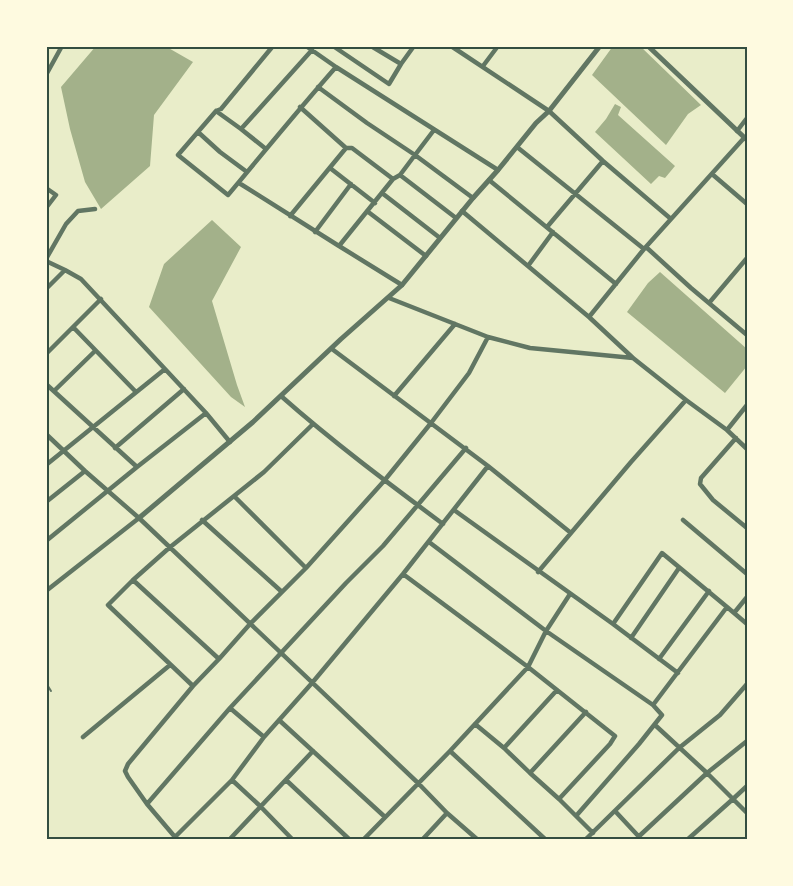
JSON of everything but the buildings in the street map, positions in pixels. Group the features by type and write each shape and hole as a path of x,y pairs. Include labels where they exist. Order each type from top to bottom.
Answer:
{"street":[{"path":"46,75 62,46"},
{"path":"273,46 222,109 216,110 178,155 228,195 280,135 300,107 336,68"},
{"path":"306,46 336,68 498,170"},
{"path":"333,46 389,84 413,46"},
{"path":"371,46 401,64"},
{"path":"451,46 549,110 603,161 671,219"},
{"path":"483,66 498,46"},
{"path":"46,591 140,518 230,442 389,298 549,110 600,46"},
{"path":"589,317 645,248 746,139 648,46"},
{"path":"241,129 312,50"},
{"path":"318,88 473,198"},
{"path":"300,107 346,148 352,148 393,179"},
{"path":"216,110 266,149"},
{"path":"737,131 747,118"},
{"path":"339,246 393,179 400,175 434,130"},
{"path":"198,132 220,152 247,172"},
{"path":"517,147 645,248 747,335"},
{"path":"290,216 346,148"},
{"path":"547,227 603,161"},
{"path":"330,168 374,203"},
{"path":"712,174 747,204"},
{"path":"400,175 456,218"},
{"path":"489,180 616,284"},
{"path":"238,183 402,285"},
{"path":"315,232 351,184"},
{"path":"46,188 56,195 46,208"},
{"path":"382,193 440,238"},
{"path":"95,209 78,212 66,224 46,260 81,279 206,413 230,442"},
{"path":"368,211 426,256"},
{"path":"462,211 589,317 633,358 747,448"},
{"path":"528,266 553,232"},
{"path":"709,303 747,258"},
{"path":"46,289 65,270"},
{"path":"389,298 488,337 530,348 633,358"},
{"path":"46,354 101,299"},
{"path":"394,396 455,324"},
{"path":"73,327 136,392"},
{"path":"488,337 469,373 384,481 306,568 250,624 193,686 128,764 125,770 128,777 147,804 176,839 232,780 264,737 312,683 430,542 488,466"},
{"path":"332,349 466,448 571,533"},
{"path":"54,391 95,350"},
{"path":"46,465 165,369"},
{"path":"46,384 137,468"},
{"path":"115,448 184,389"},
{"path":"281,396 384,481 443,524"},
{"path":"538,572 686,400"},
{"path":"726,430 747,405"},
{"path":"46,541 206,413"},
{"path":"193,686 108,605 169,548 264,472 313,424"},
{"path":"46,434 85,471 140,518 169,548 418,783 447,813 478,840"},
{"path":"736,438 701,478 700,484 713,500 747,528"},
{"path":"147,804 230,708 383,546 466,448"},
{"path":"46,502 85,471"},
{"path":"234,496 306,568"},
{"path":"454,510 538,572 614,624 678,673"},
{"path":"202,520 282,592"},
{"path":"683,520 747,574"},
{"path":"430,542 546,631 653,705 662,715 576,816"},
{"path":"614,624 662,554 747,624"},
{"path":"631,638 679,568"},
{"path":"403,574 528,667 615,736 610,744 559,800"},
{"path":"133,580 219,659"},
{"path":"659,659 709,591"},
{"path":"363,840 450,751 528,667 546,631 570,594"},
{"path":"734,613 747,597"},
{"path":"653,705 728,607"},
{"path":"83,737 170,665"},
{"path":"585,840 679,748 720,716 747,684"},
{"path":"504,748 557,690"},
{"path":"230,708 264,737"},
{"path":"530,773 586,712"},
{"path":"279,720 386,817"},
{"path":"475,724 504,748 592,833"},
{"path":"655,725 707,772 747,813"},
{"path":"615,811 638,839 707,772 747,741"},
{"path":"229,840 313,751"},
{"path":"450,751 546,840"},
{"path":"232,780 293,840"},
{"path":"286,780 350,840"},
{"path":"687,840 747,786"},
{"path":"422,840 447,813"}],"lane":[{"path":"46,683 51,691"}],"shaded area":[{"path":"96,46 165,46 193,62 154,115 150,166 101,209 85,182 70,129 61,87"},
{"path":"613,46 640,46 701,105 688,114 666,145 592,75"},
{"path":"615,104 621,107 618,115 675,166 665,178 659,176 651,184 595,132"},
{"path":"212,220 241,247 212,301 245,407 231,397 149,307 164,264"},
{"path":"660,272 747,349 747,366 725,393 627,312 648,283"}]}
